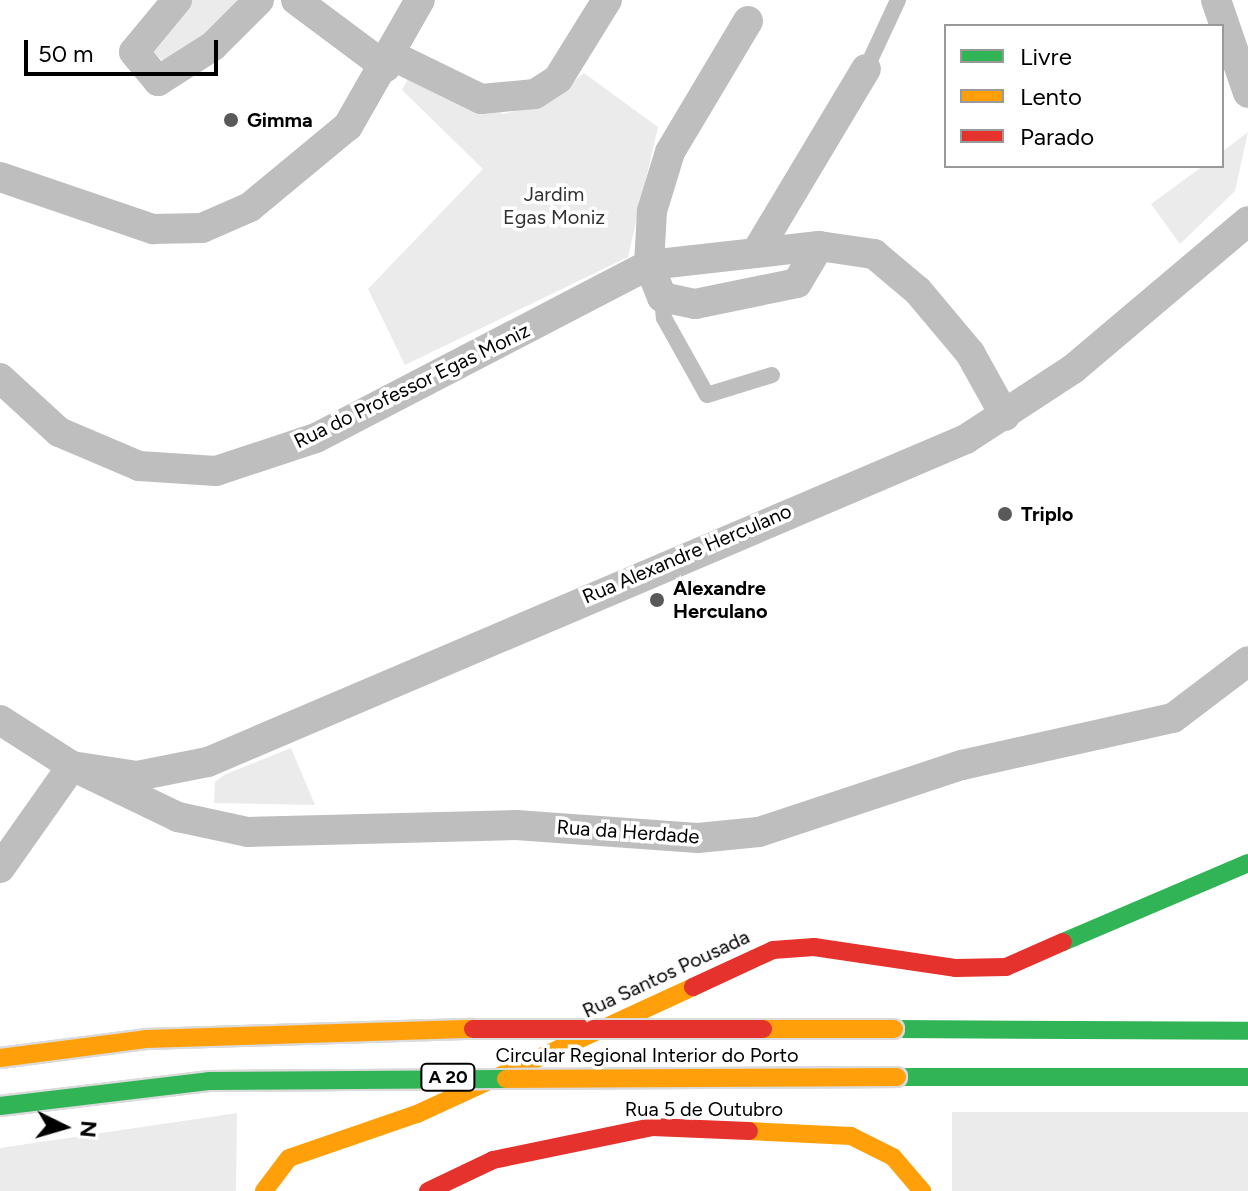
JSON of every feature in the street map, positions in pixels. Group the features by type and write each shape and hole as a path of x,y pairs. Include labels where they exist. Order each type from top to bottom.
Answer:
{"main road":[{"name":"Rua Santos Pousada","path":"264,1191 289,1158 417,1114 773,950 814,947 956,968 1006,967 1248,863"},
{"name":"Circular Regional Interior do Porto","path":"0,1058 146,1039 383,1029 1248,1031"},
{"name":"Circular Regional Interior do Porto","path":"0,1106 209,1081 1248,1077"},
{"name":"Rua 5 de Outubro","path":"428,1191 493,1160 652,1127 851,1136 893,1157 922,1191"}],"street":[{"path":"177,0 134,52 158,81 213,46 259,0"},
{"path":"296,0 390,61 481,99 535,94 558,79 607,0"},
{"path":"0,177 153,229 202,228 250,207 348,126 390,61 420,0"},
{"path":"1192,0 1209,0"},
{"path":"1216,0 1248,93"},
{"path":"748,21 670,152 652,211 649,265 662,297 695,304 797,283 819,246"},
{"path":"757,251 866,69"},
{"name":"Rua Alexandre Herculano","path":"72,766 137,776 208,762 966,439 1073,369 1248,221"},
{"name":"Rua do Professor Egas Moniz","path":"0,378 59,432 126,461 216,471 316,438 649,265 819,246 874,254 918,291 970,353 1005,416"},
{"name":"Rua da Herdade","path":"0,720 72,766 178,817 248,832 516,825 698,838 744,834 962,765 1173,718 1248,661"},
{"path":"0,868 72,766"}],"lane":[{"path":"866,69 898,0"},
{"path":"662,297 664,318 707,395 772,375"}],"green space":[{"path":"190,0 240,0 175,61 163,61 151,50"},
{"name":"Jardim Egas Moniz","path":"584,73 658,127 628,257 405,365 368,289 483,169 402,90 408,79 504,114 547,102"},
{"path":"1248,132 1235,191 1180,244 1151,204 1200,168 1224,168 1224,150"},
{"path":"291,748 315,805 214,803 215,782 224,775"},
{"path":"952,1112 1248,1112 1248,1191 952,1191"},
{"path":"237,1113 236,1191 0,1191 0,1148"}],"traffic: fast":[{"path":"1063,942 1248,863"},
{"path":"894,1029 1248,1031"},
{"path":"897,1077 1248,1077"},
{"path":"0,1106 209,1081 506,1079"}],"traffic: slow":[{"path":"264,1191 289,1158 417,1114 693,987"},
{"path":"0,1058 146,1039 473,1029"},
{"path":"763,1029 894,1029"},
{"path":"506,1079 897,1077"},
{"path":"749,1131 851,1136 893,1157 922,1191"}],"traffic: jam":[{"path":"693,987 773,950 814,947 956,968 1006,967 1063,942"},
{"path":"473,1029 763,1029"},
{"path":"428,1191 493,1160 652,1127 749,1131"}],"place":[{"name":"Gimma","path":"231,120"},
{"name":"Triplo","path":"1005,514"},
{"name":"Alexandre Herculano","path":"657,600"}]}
